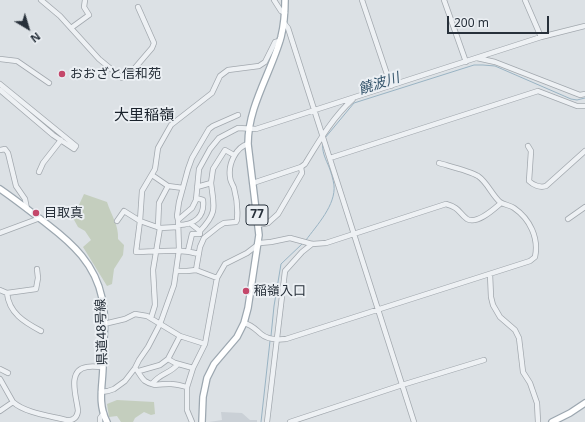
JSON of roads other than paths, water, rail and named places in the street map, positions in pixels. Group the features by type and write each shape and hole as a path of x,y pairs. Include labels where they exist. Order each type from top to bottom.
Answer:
{"main road":[{"name":"77","path":"202,422 203,397 207,378 214,364 237,337 244,323 248,308 258,244 258,225 254,183 248,144 249,129 259,94 280,41 284,23 285,0"},
{"name":"県道48号線","path":"0,189 71,243 80,252 90,266 97,281 102,297 104,324 103,367 100,392 107,422"},
{"path":"552,422 570,413 585,402"}],"street":[{"path":"41,0 60,16 99,59 122,78 126,78 152,48 154,43 138,7"},
{"path":"71,28 89,15 84,7 85,0"},
{"path":"274,0 281,12 285,13"},
{"path":"362,0 391,86"},
{"path":"444,0 466,62"},
{"path":"525,0 541,37"},
{"path":"284,23 288,28 414,422"},
{"path":"178,224 192,208 196,198 199,169 210,149 219,138 238,128 256,129 541,37 585,26"},
{"path":"199,254 179,250 136,252 142,191 155,169 158,148 171,125 212,93 220,76 228,70 262,65 268,59 275,42 280,41"},
{"path":"477,58 495,62 580,95 585,94"},
{"path":"0,59 17,61 49,83"},
{"path":"0,84 76,146 74,149 0,90"},
{"path":"330,158 538,91 577,106 585,106"},
{"path":"254,183 301,167 305,164 322,135 345,106 354,98"},
{"path":"187,387 170,384 160,386 152,384 145,381 137,370 139,360 148,347 160,324 174,286 179,250 177,216 183,188 192,158 209,129 238,115"},
{"path":"39,172 43,163 61,140"},
{"path":"196,270 200,247 204,238 224,223 236,222 237,201 229,171 234,155 238,149 248,144"},
{"path":"528,146 531,151 529,181 532,184 544,187 585,150"},
{"path":"0,150 5,149 8,153 16,186 25,199 27,209"},
{"path":"200,233 213,215 214,208 211,183 213,169 225,150 234,155"},
{"path":"244,323 253,326 262,335 277,340 286,339 530,261 535,257 537,250 535,237 532,228 523,215 509,205 501,203 478,176 439,163"},
{"path":"258,225 268,223 278,214 302,173 301,167"},
{"path":"152,175 168,186 183,188"},
{"path":"197,187 211,183"},
{"path":"151,318 155,306 152,270 159,227 159,203 168,186"},
{"path":"117,221 124,211 140,221 159,227 178,224 191,224 201,215 204,208 203,200 196,198"},
{"path":"192,422 187,410 187,387 193,368 205,344 216,278 225,264 247,253 258,244 290,238 312,244 326,243 446,204 454,206 467,218 474,220 482,218 501,203"},
{"path":"568,219 585,207"},
{"path":"0,233 40,218"},
{"path":"191,224 204,238"},
{"path":"188,251 190,236 194,233 200,233"},
{"path":"267,422 285,271 302,252 312,244"},
{"path":"0,290 7,293 36,289 38,278 36,269"},
{"path":"176,271 196,270 216,278"},
{"path":"490,274 491,297 493,305 500,317 516,330 519,338 523,372 530,383 538,403 538,422"},
{"path":"7,293 8,302 12,310 25,323 41,330"},
{"path":"104,324 122,320 135,314 151,318 180,336 205,344"},
{"path":"100,392 108,391 121,385 137,370 160,365 168,359 180,336"},
{"path":"168,359 175,363 193,368"},
{"path":"290,422 484,360"},
{"path":"152,384 157,378 173,370 178,364"},
{"path":"0,379 13,402 17,406 25,410 71,420 76,417 78,411 74,382 76,374 85,367 103,367"},
{"path":"0,369 8,373"},
{"path":"0,411 13,402"},
{"path":"100,422 100,418 104,413"}],"waterway":[{"name":"饒波川","path":"325,138 354,103 474,65 495,66 571,99 577,100 585,98"},
{"name":"饒波川","path":"306,240 325,214 334,192 333,180 323,152 323,143"},
{"name":"饒波川","path":"271,336 281,264 302,244"},
{"name":"饒波川","path":"261,422 270,341"}],"place":[{"name":"おおざと信和苑","path":"62,74"},
{"name":"目取真","path":"36,213"},
{"name":"稲嶺入口","path":"246,291"}],"district":[{"name":"大里稲嶺","path":"144,116"}]}
